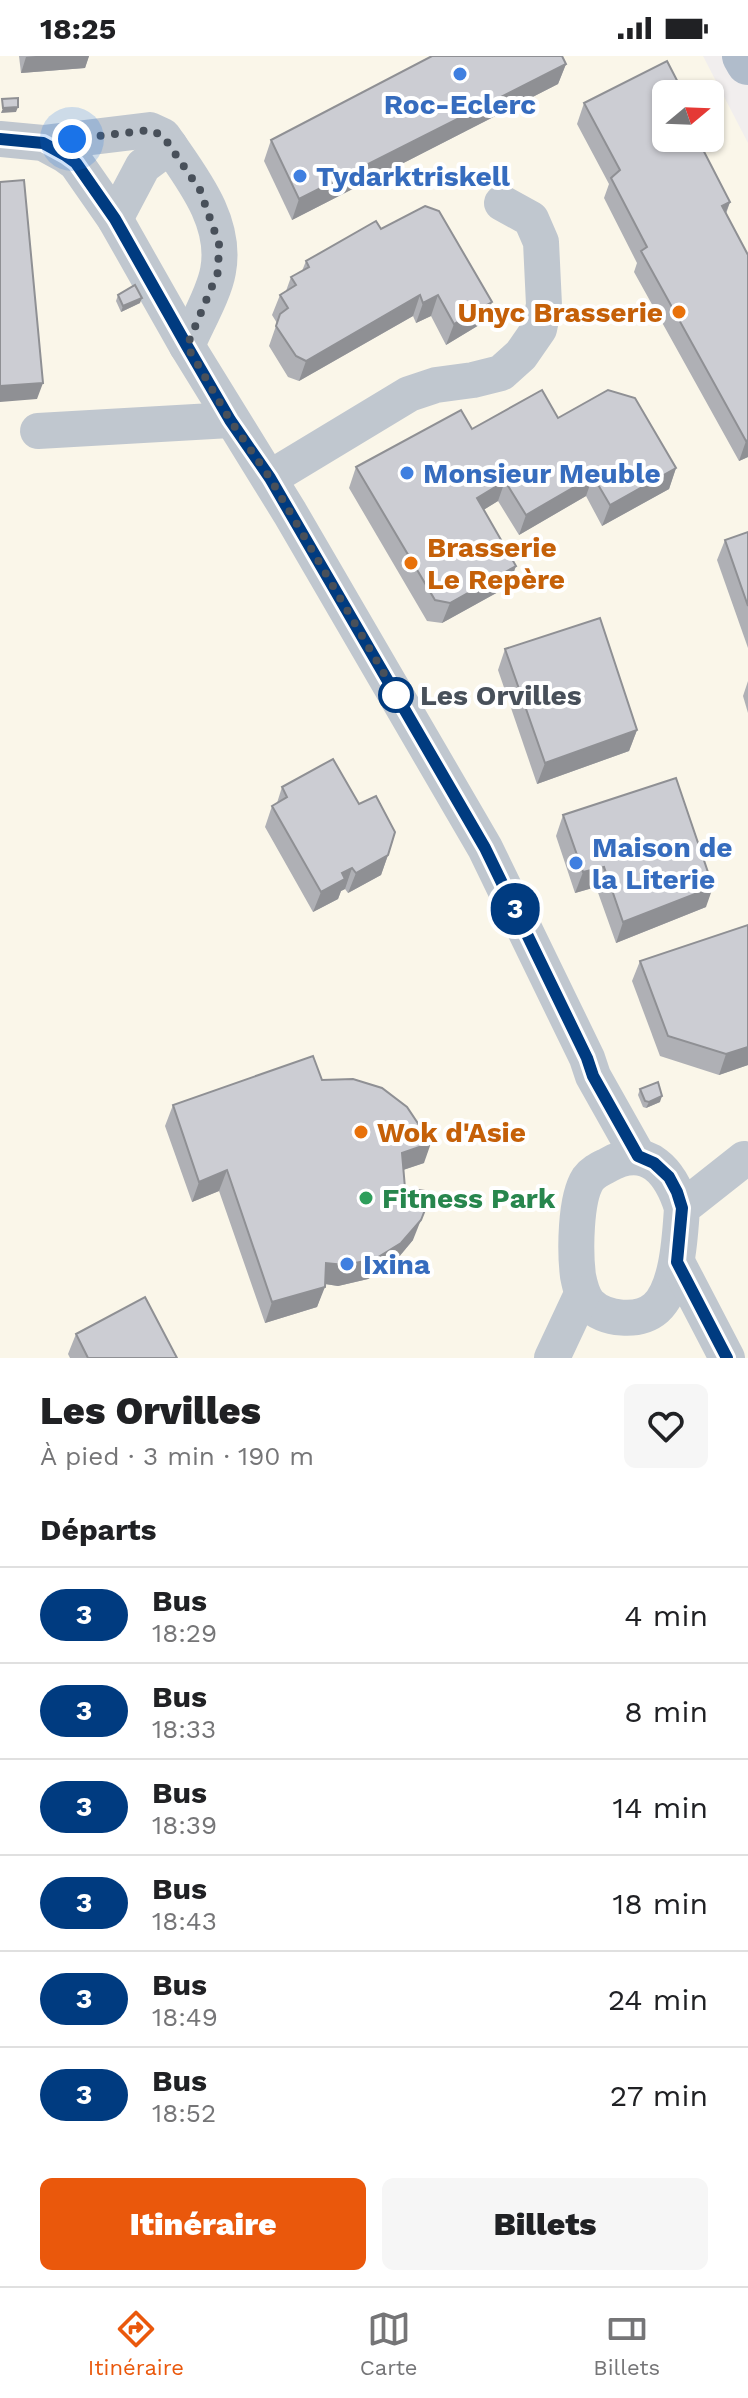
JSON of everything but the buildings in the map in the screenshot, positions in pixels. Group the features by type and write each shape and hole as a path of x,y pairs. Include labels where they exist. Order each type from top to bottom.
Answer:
{"main road":[{"path":"744,56 748,63"}],"street":[{"path":"0,139 43,143 150,130 163,136 200,190 219,244 218,272 187,346"},
{"path":"43,143 76,163 115,219 230,420 270,478 485,848 587,1058 593,1076 597,1122 595,1171"},
{"path":"115,219 143,166 170,146"},
{"path":"270,478 409,394 436,385 501,373 521,355 539,329 544,305 541,242 531,219 502,203"},
{"path":"38,431 230,420"},
{"path":"593,1076 650,1163 669,1177 682,1208 677,1262 657,1307 637,1318 601,1313 582,1294 577,1256 579,1208 584,1188 595,1171 617,1160 650,1163 746,1159"},
{"path":"682,1208 746,1159"},
{"path":"677,1262 722,1349"},
{"path":"552,1358 582,1294"},
{"path":"657,1307 722,1349"},
{"path":"565,1358 619,1317"}],"shaded area":[{"path":"0,56 703,56 715,80 652,80 652,152 724,152 724,97 748,143 748,1358 0,1358"}],"bus line":[{"name":"3","path":"0,139 43,143 76,163 115,219 230,420 270,478 485,848 593,1076 638,1156 654,1163 669,1177 677,1192 682,1208 677,1262 727,1358"}],"place":[{"name":"Roc-Eclerc","path":"460,74"},
{"name":"Tydarktriskell","path":"300,176"},
{"name":"Unyc Brasserie","path":"679,312"},
{"name":"Monsieur Meuble","path":"407,473"},
{"name":"Brasserie Le Repère","path":"411,563"},
{"name":"Les Orvilles","path":"396,695"},
{"name":"Maison de la Literie","path":"576,863"},
{"name":"Wok d'Asie","path":"361,1132"},
{"name":"Fitness Park","path":"366,1198"},
{"name":"Ixina","path":"347,1264"}],"route":[{"path":"72,139 150,130 163,136 200,190 219,244 218,272 187,346 230,420 270,478 400,701 396,695"}]}
